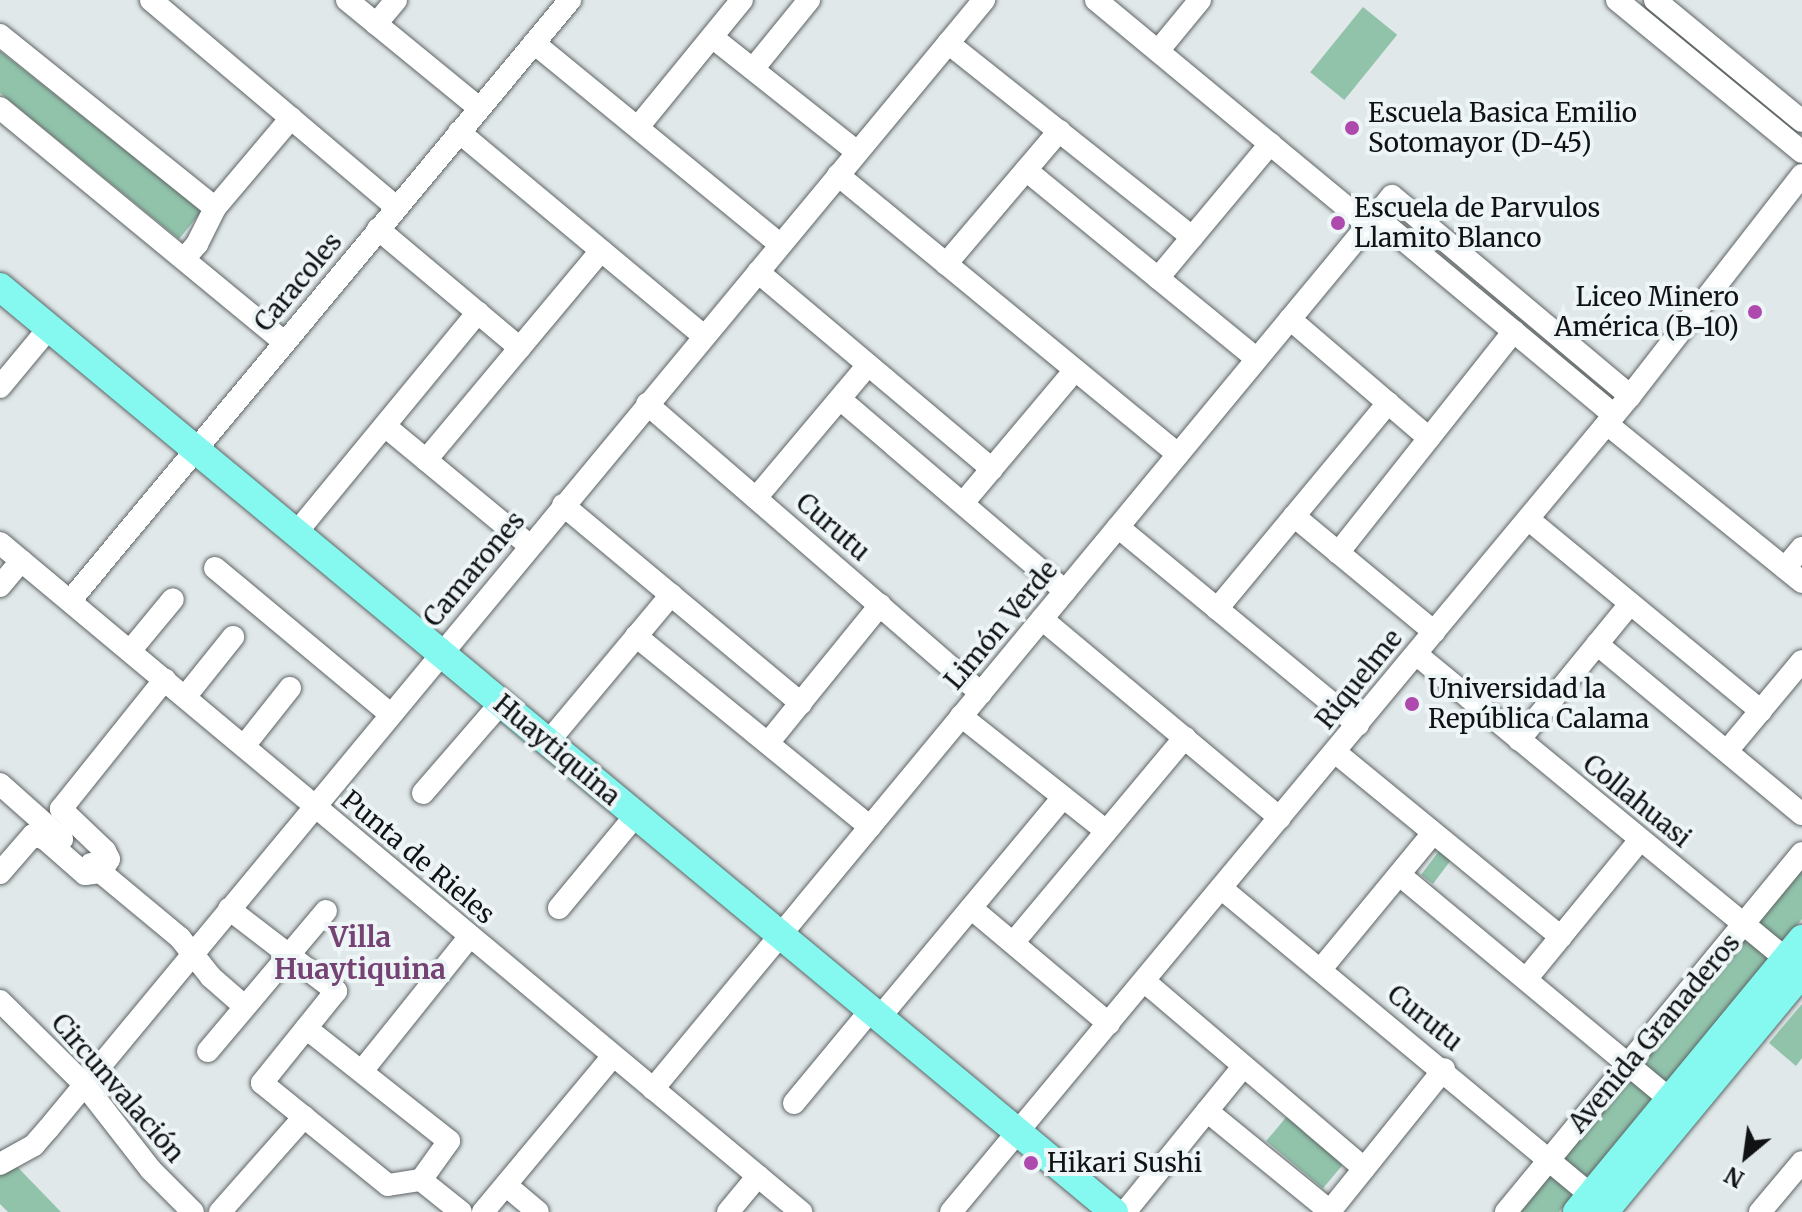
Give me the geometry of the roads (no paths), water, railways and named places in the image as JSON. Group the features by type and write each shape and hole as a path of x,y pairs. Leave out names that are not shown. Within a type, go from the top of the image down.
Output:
{"main road":[{"name":"Huaytiquina","path":"0,287 1114,1212"},
{"name":"Avenida Granaderos","path":"1591,1206 1670,1099 1797,957"},
{"path":"1591,1206 1797,957"}],"street":[{"path":"151,0 396,207"},
{"path":"347,0 479,108"},
{"path":"376,24 396,0"},
{"name":"Caracoles","path":"70,601 570,0"},
{"path":"638,127 742,0"},
{"path":"753,69 809,0"},
{"name":"Camarones","path":"0,1164 34,1145 984,0"},
{"path":"1096,0 1270,144 1514,331 1610,419 1793,575 1802,548"},
{"path":"1158,51 1200,0"},
{"path":"1617,0 1802,152"},
{"path":"1655,0 1802,121"},
{"path":"0,35 215,208"},
{"path":"712,37 857,152"},
{"path":"534,43 780,244"},
{"path":"948,43 1192,237"},
{"path":"0,108 284,342"},
{"path":"184,259 197,244 215,208 291,118"},
{"path":"946,264 1059,131"},
{"path":"459,132 704,336"},
{"path":"1158,278 1270,144"},
{"path":"1026,170 1257,359"},
{"path":"838,175 1178,454"},
{"name":"Riquelme","path":"951,1212 1630,396 1802,175"},
{"name":"Limón Verde","path":"653,1089 1392,196 1630,396"},
{"path":"378,229 520,348"},
{"path":"426,460 601,251"},
{"path":"758,272 992,469"},
{"path":"296,533 478,312"},
{"path":"1290,319 1429,438"},
{"path":"0,387 49,328"},
{"path":"1338,553 1514,331"},
{"path":"756,498 868,365"},
{"path":"963,503 1075,370"},
{"path":"840,399 1065,591"},
{"path":"1217,609 1388,403"},
{"name":"Curutu","path":"647,404 981,693"},
{"path":"385,426 530,546"},
{"path":"563,505 801,703"},
{"path":"1294,516 1434,632"},
{"path":"1528,519 1761,711"},
{"path":"1118,527 1358,725"},
{"name":"Punta de Rieles","path":"0,543 801,1212"},
{"path":"0,586 21,561"},
{"path":"215,568 390,714"},
{"path":"548,742 671,595"},
{"path":"130,651 173,599"},
{"path":"1519,740 1630,604"},
{"path":"768,743 880,605"},
{"path":"1042,619 1280,818"},
{"path":"636,636 870,827"},
{"path":"185,697 233,637"},
{"path":"1597,644 1802,814"},
{"name":"Collahuasi","path":"1416,654 1744,925 1797,957"},
{"path":"1727,751 1802,661"},
{"path":"101,872 109,859 105,851 61,809 165,679"},
{"path":"244,746 290,688"},
{"path":"423,793 501,703"},
{"path":"961,716 1106,831"},
{"path":"1013,943 1185,737"},
{"path":"1335,752 1561,937"},
{"path":"0,784 180,938 211,977 244,1006"},
{"path":"794,1103 971,908 1063,797"},
{"path":"559,908 636,815"},
{"path":"1321,969 1401,876 1433,833"},
{"path":"0,873 33,835 45,839 85,874 101,872"},
{"path":"1527,978 1640,840"},
{"name":"Avenida Granaderos","path":"1506,1212 1802,853"},
{"path":"1401,876 1670,1099"},
{"name":"Curutu","path":"1221,888 1550,1159 1591,1206"},
{"path":"971,908 1109,1024"},
{"path":"229,909 336,991 306,1028 262,1083 388,1185 421,1180 449,1141 306,1028"},
{"path":"208,1051 326,911"},
{"path":"362,1071 470,936"},
{"path":"1144,981 1364,1168"},
{"name":"Circunvalación","path":"0,1001 84,1084 151,1170 193,1212"},
{"path":"483,1212 613,1056"},
{"path":"1125,1212 1243,1067"},
{"path":"1207,1111 1330,1212 1444,1069"},
{"path":"220,1212 304,1117"},
{"path":"1772,1208 1802,1162"},
{"path":"728,1212 758,1176"},
{"path":"421,1180 461,1212"},
{"path":"507,1186 538,1212"}],"place":[{"name":"Escuela Basica Emilio Sotomayor (D-45)","path":"1352,128"},
{"name":"Escuela de Parvulos Llamito Blanco","path":"1338,223"},
{"name":"Liceo Minero América (B-10)","path":"1755,312"},
{"name":"Universidad la República Calama","path":"1412,704"},
{"name":"Hikari Sushi","path":"1031,1163"}],"district":[{"name":"Villa Huaytiquina","path":"360,953"}]}
